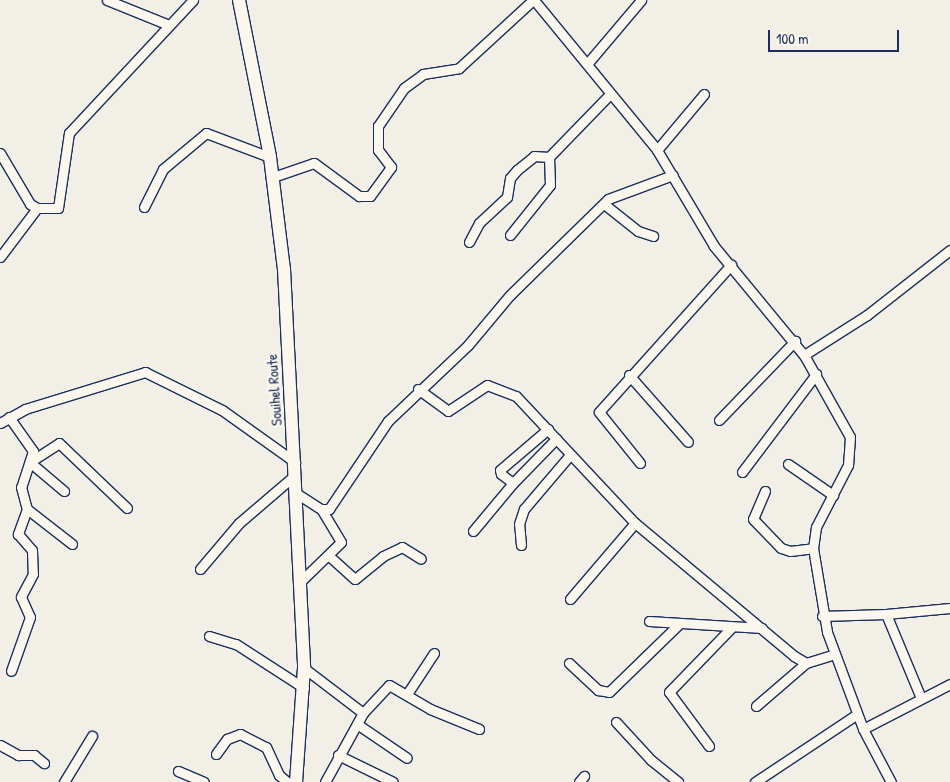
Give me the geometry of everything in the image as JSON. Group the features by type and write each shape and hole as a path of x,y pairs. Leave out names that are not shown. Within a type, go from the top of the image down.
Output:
{"main road":[{"name":"Souihel Route","path":"239,0 270,158 284,269 304,668 296,782"}],"street":[{"path":"107,0 169,24"},
{"path":"0,153 30,204 37,208 58,208 64,149 78,120 106,96 169,24 193,0"},
{"path":"273,178 320,164 359,196 370,196 391,167 378,150 378,126 404,88 423,74 459,68 533,0 657,150 714,246 795,341 816,374 852,444 848,465 816,527 812,548 822,616 833,655 856,715 891,782"},
{"path":"587,64 641,0"},
{"path":"510,235 550,185 549,157 610,94"},
{"path":"657,150 704,94"},
{"path":"144,207 163,169 206,133 270,158"},
{"path":"469,242 479,223 507,197 510,178 517,170 534,156 549,157"},
{"path":"322,510 328,509 340,496 378,434 418,389 468,345 510,296 604,204 615,194 673,176"},
{"path":"604,204 638,231 653,236"},
{"path":"0,258 37,208"},
{"path":"804,355 867,315 950,250"},
{"path":"640,463 598,415 629,375 731,265"},
{"path":"719,420 795,341"},
{"path":"0,423 9,417 145,372 222,410 295,469 239,523 200,568"},
{"path":"742,472 816,374"},
{"path":"629,375 688,442"},
{"path":"418,389 448,411 470,393 492,385 516,396 635,523 806,663"},
{"path":"9,417 31,446 32,462 21,487 27,509 18,534 31,547 33,566 33,574 21,594 30,617 19,643 11,671"},
{"path":"513,482 500,470 548,429"},
{"path":"473,531 513,482 556,439"},
{"path":"32,462 59,443 127,508"},
{"path":"521,545 522,515 570,455"},
{"path":"32,462 64,491"},
{"path":"788,464 833,495"},
{"path":"765,491 753,519 781,548 790,551 812,548"},
{"path":"296,493 322,510 341,539 328,555 300,582"},
{"path":"27,509 72,544"},
{"path":"570,599 635,523"},
{"path":"328,555 355,579 383,556 402,547 421,559"},
{"path":"822,616 886,614 950,608"},
{"path":"886,614 921,698"},
{"path":"649,620 732,627 759,625"},
{"path":"569,663 598,690 609,692 680,623"},
{"path":"708,746 669,692 732,627"},
{"path":"209,636 236,644 304,688"},
{"path":"407,694 434,653"},
{"path":"756,706 806,663 833,655"},
{"path":"304,668 363,713"},
{"path":"863,729 950,684"},
{"path":"325,782 338,755 363,713 389,685 430,709 479,729"},
{"path":"755,782 856,715"},
{"path":"616,722 651,760 678,782"},
{"path":"357,724 406,758"},
{"path":"216,754 227,739 240,734 266,747 278,775 287,782"},
{"path":"64,782 92,736"},
{"path":"0,745 18,755 34,755 44,763"},
{"path":"338,755 393,782"},
{"path":"178,771 204,782"}]}
